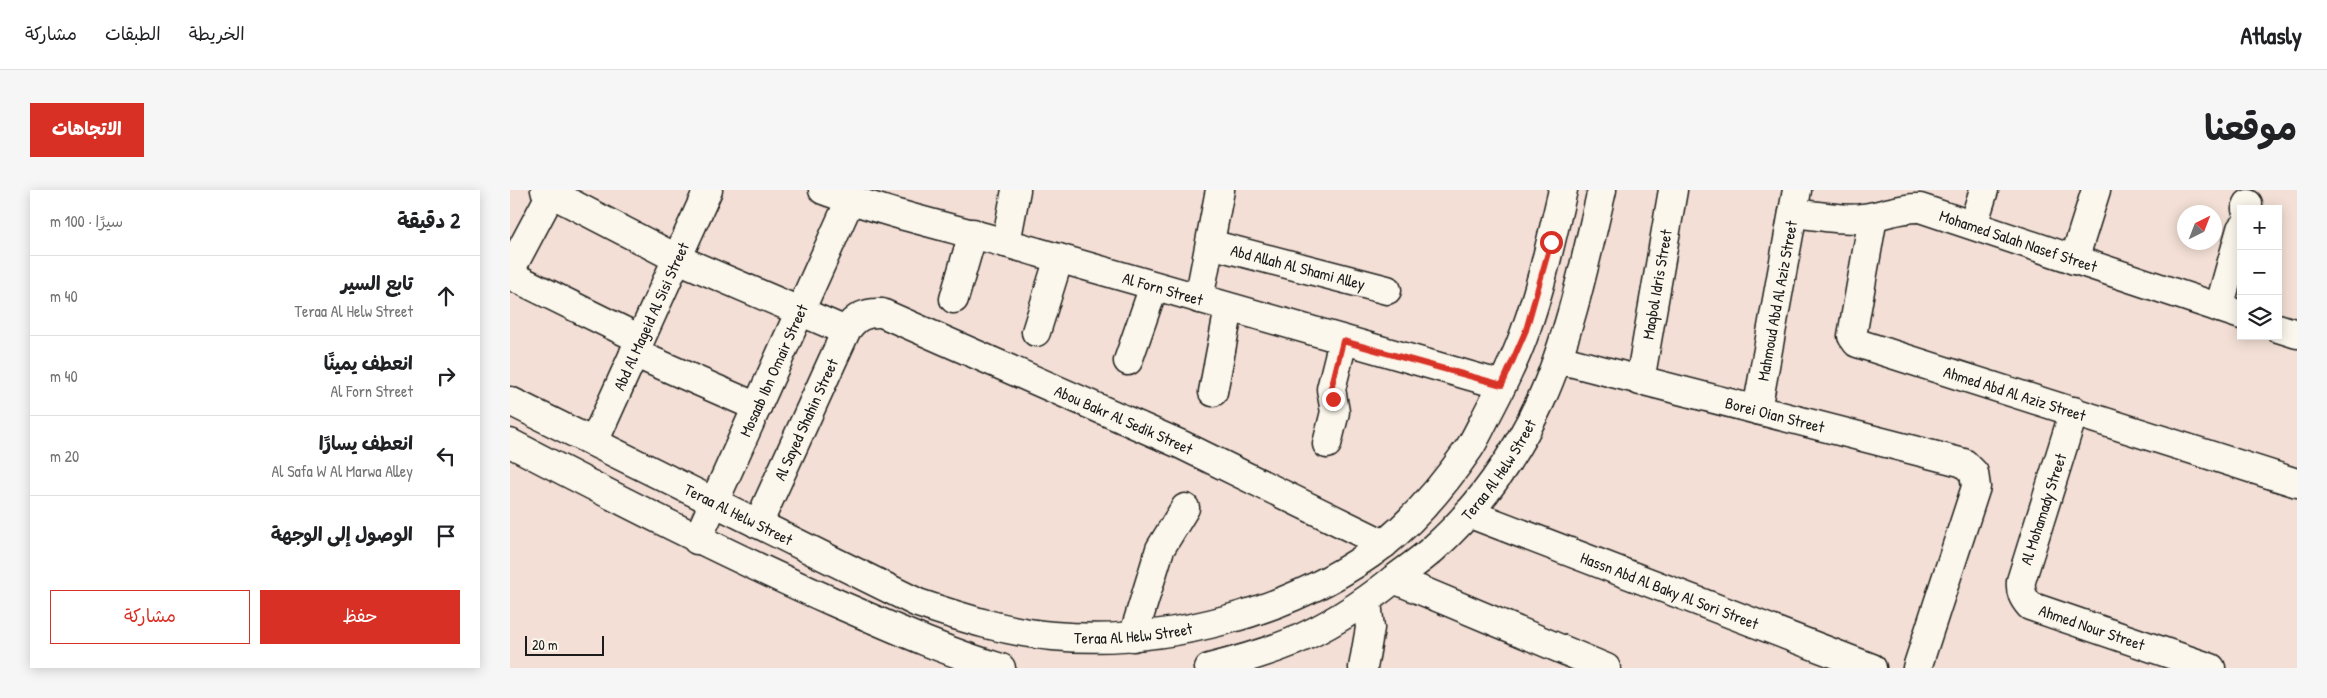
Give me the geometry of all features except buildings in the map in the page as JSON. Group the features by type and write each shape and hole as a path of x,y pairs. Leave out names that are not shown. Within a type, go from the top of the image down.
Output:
{"street":[{"name":"Abd Al Mageid Al Sisi Street","path":"594,442 708,190"},
{"path":"1006,243 1016,190"},
{"path":"1200,299 1220,190"},
{"name":"Teraa Al Helw Street","path":"510,401 918,603 985,625 1054,636 1133,637 1192,629 1259,611 1323,583 1384,544 1431,499 1465,453 1502,385 1526,330 1551,242 1563,190"},
{"name":"Teraa Al Helw Street","path":"1209,668 1245,659 1292,642 1367,602 1434,549 1468,513 1496,478 1520,440 1541,400 1558,359 1602,190"},
{"name":"Maqbol Idris Street","path":"1640,381 1673,190"},
{"path":"1973,225 1984,190"},
{"path":"2074,260 2096,190"},
{"path":"510,271 550,191 678,259 800,311 852,324"},
{"name":"Al Forn Street","path":"831,193 1502,385"},
{"name":"Mosaab Ibn Omair Street","path":"697,540 800,311 831,193"},
{"name":"Mohamed Salah Nasef Street","path":"1795,202 1856,219 1873,217 1898,209 1920,208 2230,312"},
{"name":"Mahmoud Abd Al Aziz Street","path":"1757,410 1795,202"},
{"name":"Ahmed Abd Al Aziz Street","path":"1873,217 1852,336 1857,343 2074,410 2297,483"},
{"path":"954,299 973,233"},
{"name":"Abd Allah Al Shami Alley","path":"1210,244 1387,290"},
{"path":"2230,312 2239,250"},
{"path":"1036,332 1059,258"},
{"path":"510,275 637,346 757,407"},
{"path":"1128,362 1154,286"},
{"path":"1213,392 1229,308"},
{"name":"Abou Bakr Al Sedik Street","path":"852,324 870,313 882,313 1182,445 1384,544"},
{"name":"Al Sayed Shahin Street","path":"758,524 852,324"},
{"path":"2282,329 2297,334"},
{"path":"1327,444 1335,412 1331,389 1343,341"},
{"name":"Borei Oian Street","path":"1558,359 1964,464 1974,473 1976,487 1917,668"},
{"name":"Al Mohamady Street","path":"2030,606 2020,590 2021,581 2074,410"},
{"path":"510,443 697,540 936,647 1001,668"},
{"path":"1133,637 1160,549 1185,508"},
{"name":"Hassn Abd Al Baky Al Sori Street","path":"1468,513 1872,668"},
{"path":"1394,579 1606,668"},
{"path":"1363,668 1370,628 1367,602"},
{"name":"Ahmed Nour Street","path":"2030,606 2211,668"},
{"path":"1285,668 1292,642"}],"route":[{"path":"1333,399 1331,389 1343,341 1502,385 1526,330 1551,242"}]}
